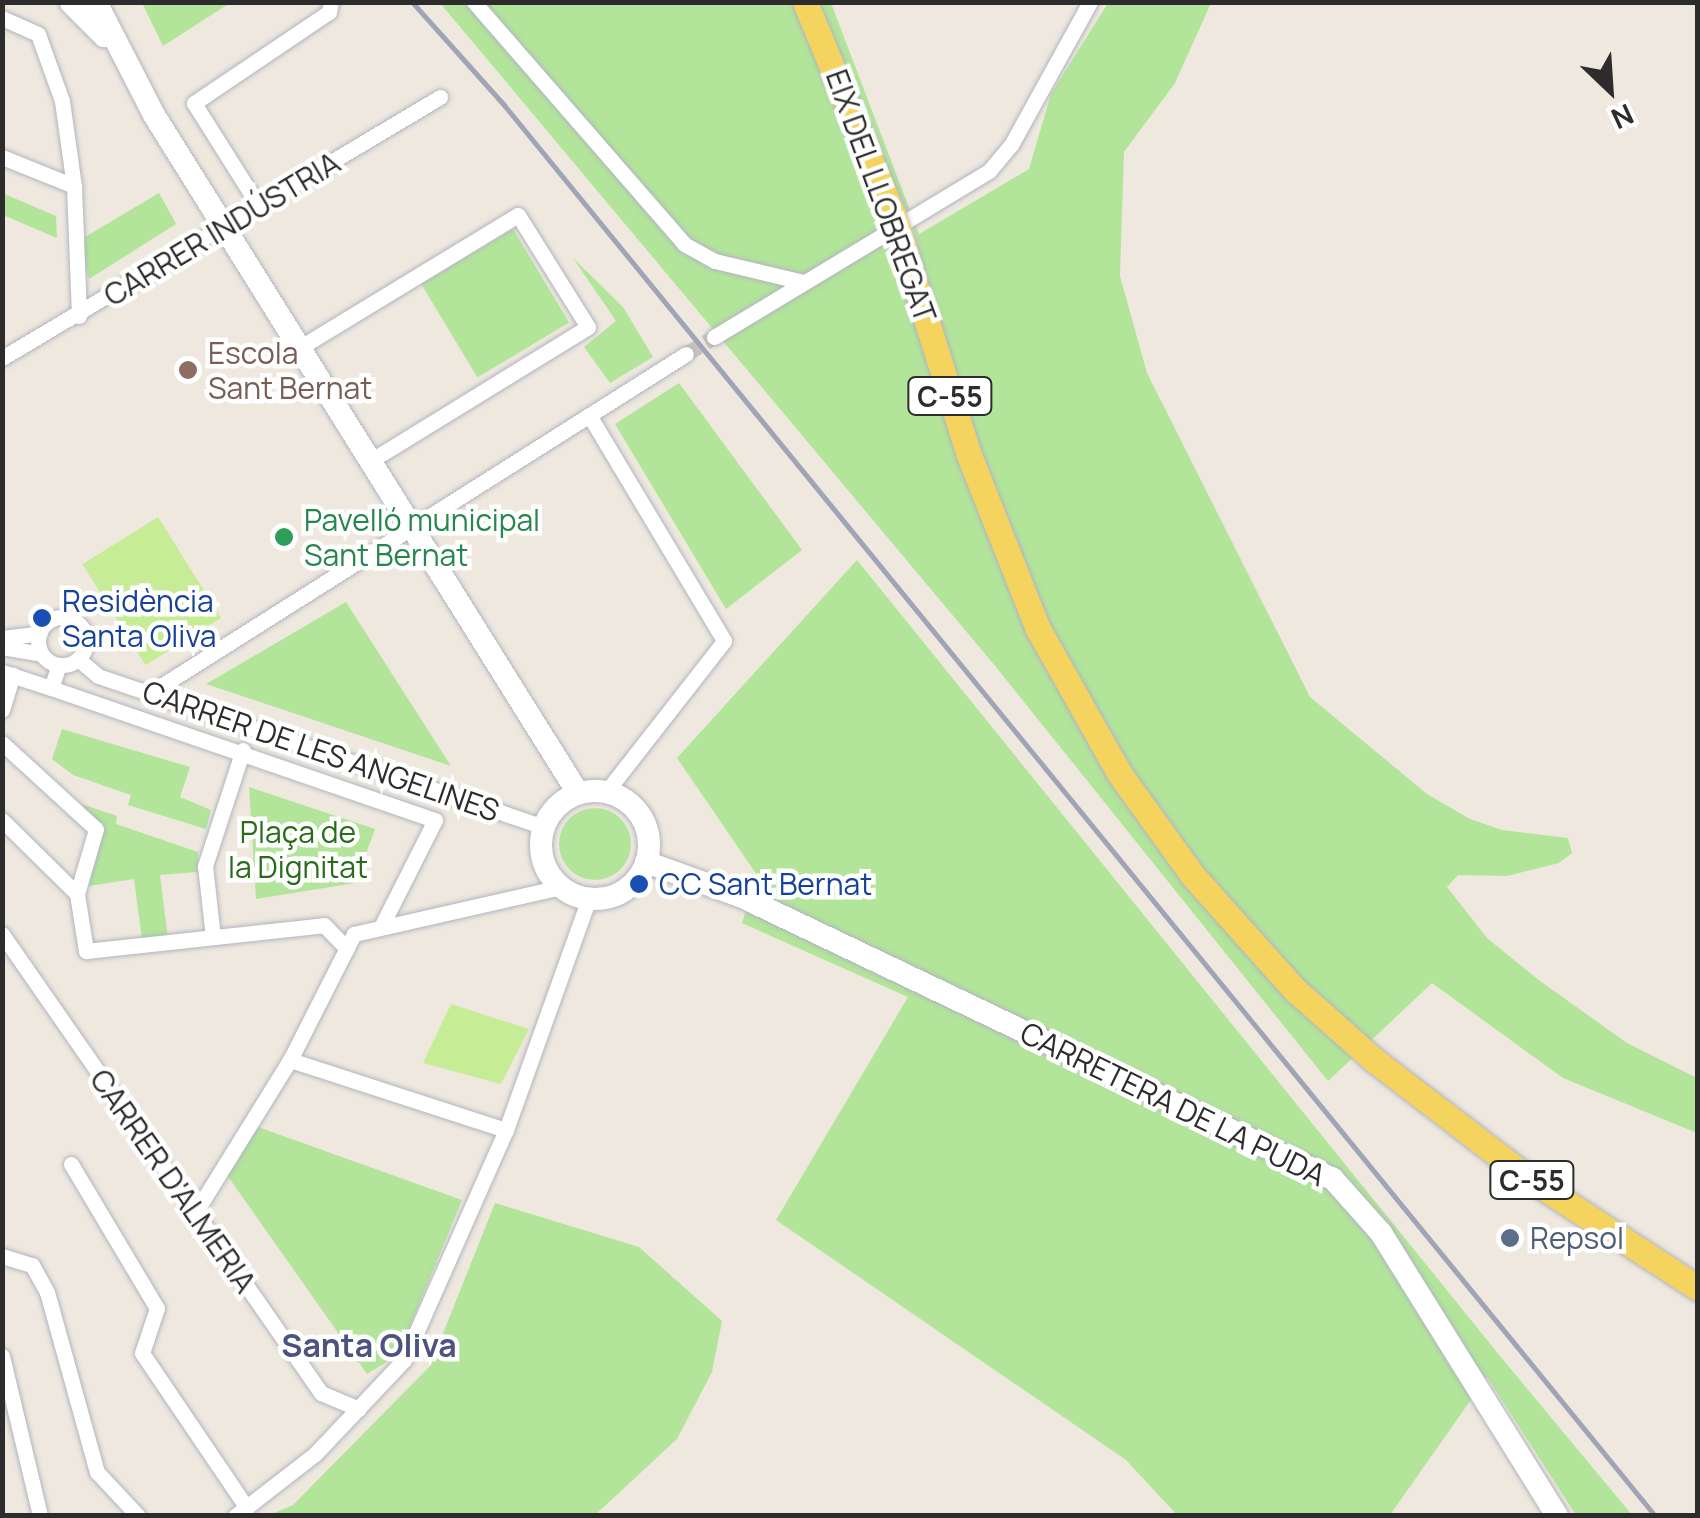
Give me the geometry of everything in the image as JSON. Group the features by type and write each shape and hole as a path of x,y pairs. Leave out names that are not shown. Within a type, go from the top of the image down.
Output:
{"main road":[{"name":"EIX DEL LLOBREGAT","path":"805,2 892,212 969,455 1038,629 1119,774 1193,876 1294,990 1374,1060 1527,1177 1698,1288"}],"street":[{"path":"62,2 72,3 113,46"},
{"path":"96,2 113,46 578,794"},
{"path":"260,208 194,102 328,12 331,2"},
{"path":"474,2 684,244 714,261 803,282"},
{"path":"714,337 989,171 1011,145 1090,2"},
{"path":"2,18 38,34 52,64 74,186 79,316"},
{"name":"CARRER INDÚSTRIA","path":"2,358 225,229 440,97"},
{"path":"2,157 74,186"},
{"path":"299,348 518,216 588,327 370,461"},
{"path":"150,693 686,354"},
{"path":"589,416 724,641 606,792"},
{"path":"2,638 40,633 56,618 76,621 86,640 78,659 59,665"},
{"path":"40,633 42,654"},
{"path":"2,647 42,654 59,665"},
{"name":"CARRER DE LES ANGELINES","path":"78,659 98,676 544,827"},
{"path":"51,688 59,665"},
{"path":"2,710 8,673"},
{"name":"CARRER DE LES ANGELINES","path":"8,673 243,750 436,820 383,923"},
{"path":"2,744 96,829 77,894 86,951 324,925 346,948"},
{"path":"213,937 205,866 243,750"},
{"path":"195,1213 290,1060 354,934 383,923 561,887 590,898 624,890 646,862 641,817 606,792 578,794 552,812 544,827 543,860 561,887"},
{"path":"2,820 77,894"},
{"name":"CARRETERA DE LA PUDA","path":"646,862 740,896 1332,1179 1380,1233 1557,1516"},
{"path":"71,1164 157,1308 142,1353 241,1512 359,1409 404,1360 506,1130 590,898"},
{"name":"CARRER D'ALMERIA","path":"2,934 321,1393 359,1409"},
{"path":"290,1060 506,1130"},
{"path":"2,1256 32,1265 47,1292 97,1472 138,1516"},
{"path":"2,1356 40,1516"}],"green space":[{"path":"142,3 230,3 163,46"},
{"path":"440,3 831,3 919,234 1029,169 1051,94 1108,3 1211,3 1175,83 1124,152 1120,276 1147,373 1310,697 1427,794 1470,819 1502,830 1568,838 1572,853 1559,863 1507,876 1458,875 1447,887 1487,938 1540,981 1627,1043 1697,1078 1697,1133 1563,1078 1432,983 1328,1081 996,667"},
{"path":"2,193 56,216 57,238 3,215"},
{"path":"159,193 176,224 89,279 80,240"},
{"path":"513,229 569,322 477,378 421,284"},
{"path":"573,258 623,307 653,357 610,383 584,347 616,321"},
{"path":"679,383 802,550 726,609 615,424"},
{"path":"158,517 221,618 146,665 83,564"},
{"path":"857,560 1632,1515 1576,1515 1487,1377 1390,1515 1177,1515 1126,1460 776,1220 908,997 742,923 757,875 677,758"},
{"path":"346,602 451,766 206,684"},
{"path":"62,729 190,767 180,797 211,810 206,829 128,805 131,795 73,775 52,759"},
{"name":"Plaça de la Dignitat","path":"249,787 375,829 355,883 256,899"},
{"path":"81,804 117,816 116,824 198,852 197,872 160,875 168,939 142,940 134,879 89,886 99,827"},
{"path":"595,808 621,818 631,844 621,870 595,880 569,870 559,844 569,818"},
{"path":"451,1004 529,1029 501,1084 423,1063"},
{"path":"258,1127 462,1200 398,1355 367,1374 227,1175"},
{"path":"495,1203 639,1247 722,1321 712,1372 677,1439 595,1515 269,1515 293,1505 430,1366"}],"tunnel":[{"path":"686,354 714,337"}],"railway":[{"path":"412,2 504,105 1655,1516"}],"place":[{"name":"Escola Sant Bernat","path":"188,370"},
{"name":"Pavelló municipal Sant Bernat","path":"284,537"},
{"name":"Residència Santa Oliva","path":"42,618"},
{"name":"CC Sant Bernat","path":"639,884"},
{"name":"Repsol","path":"1510,1238"}],"district":[{"name":"Santa Oliva","path":"369,1345"}]}
